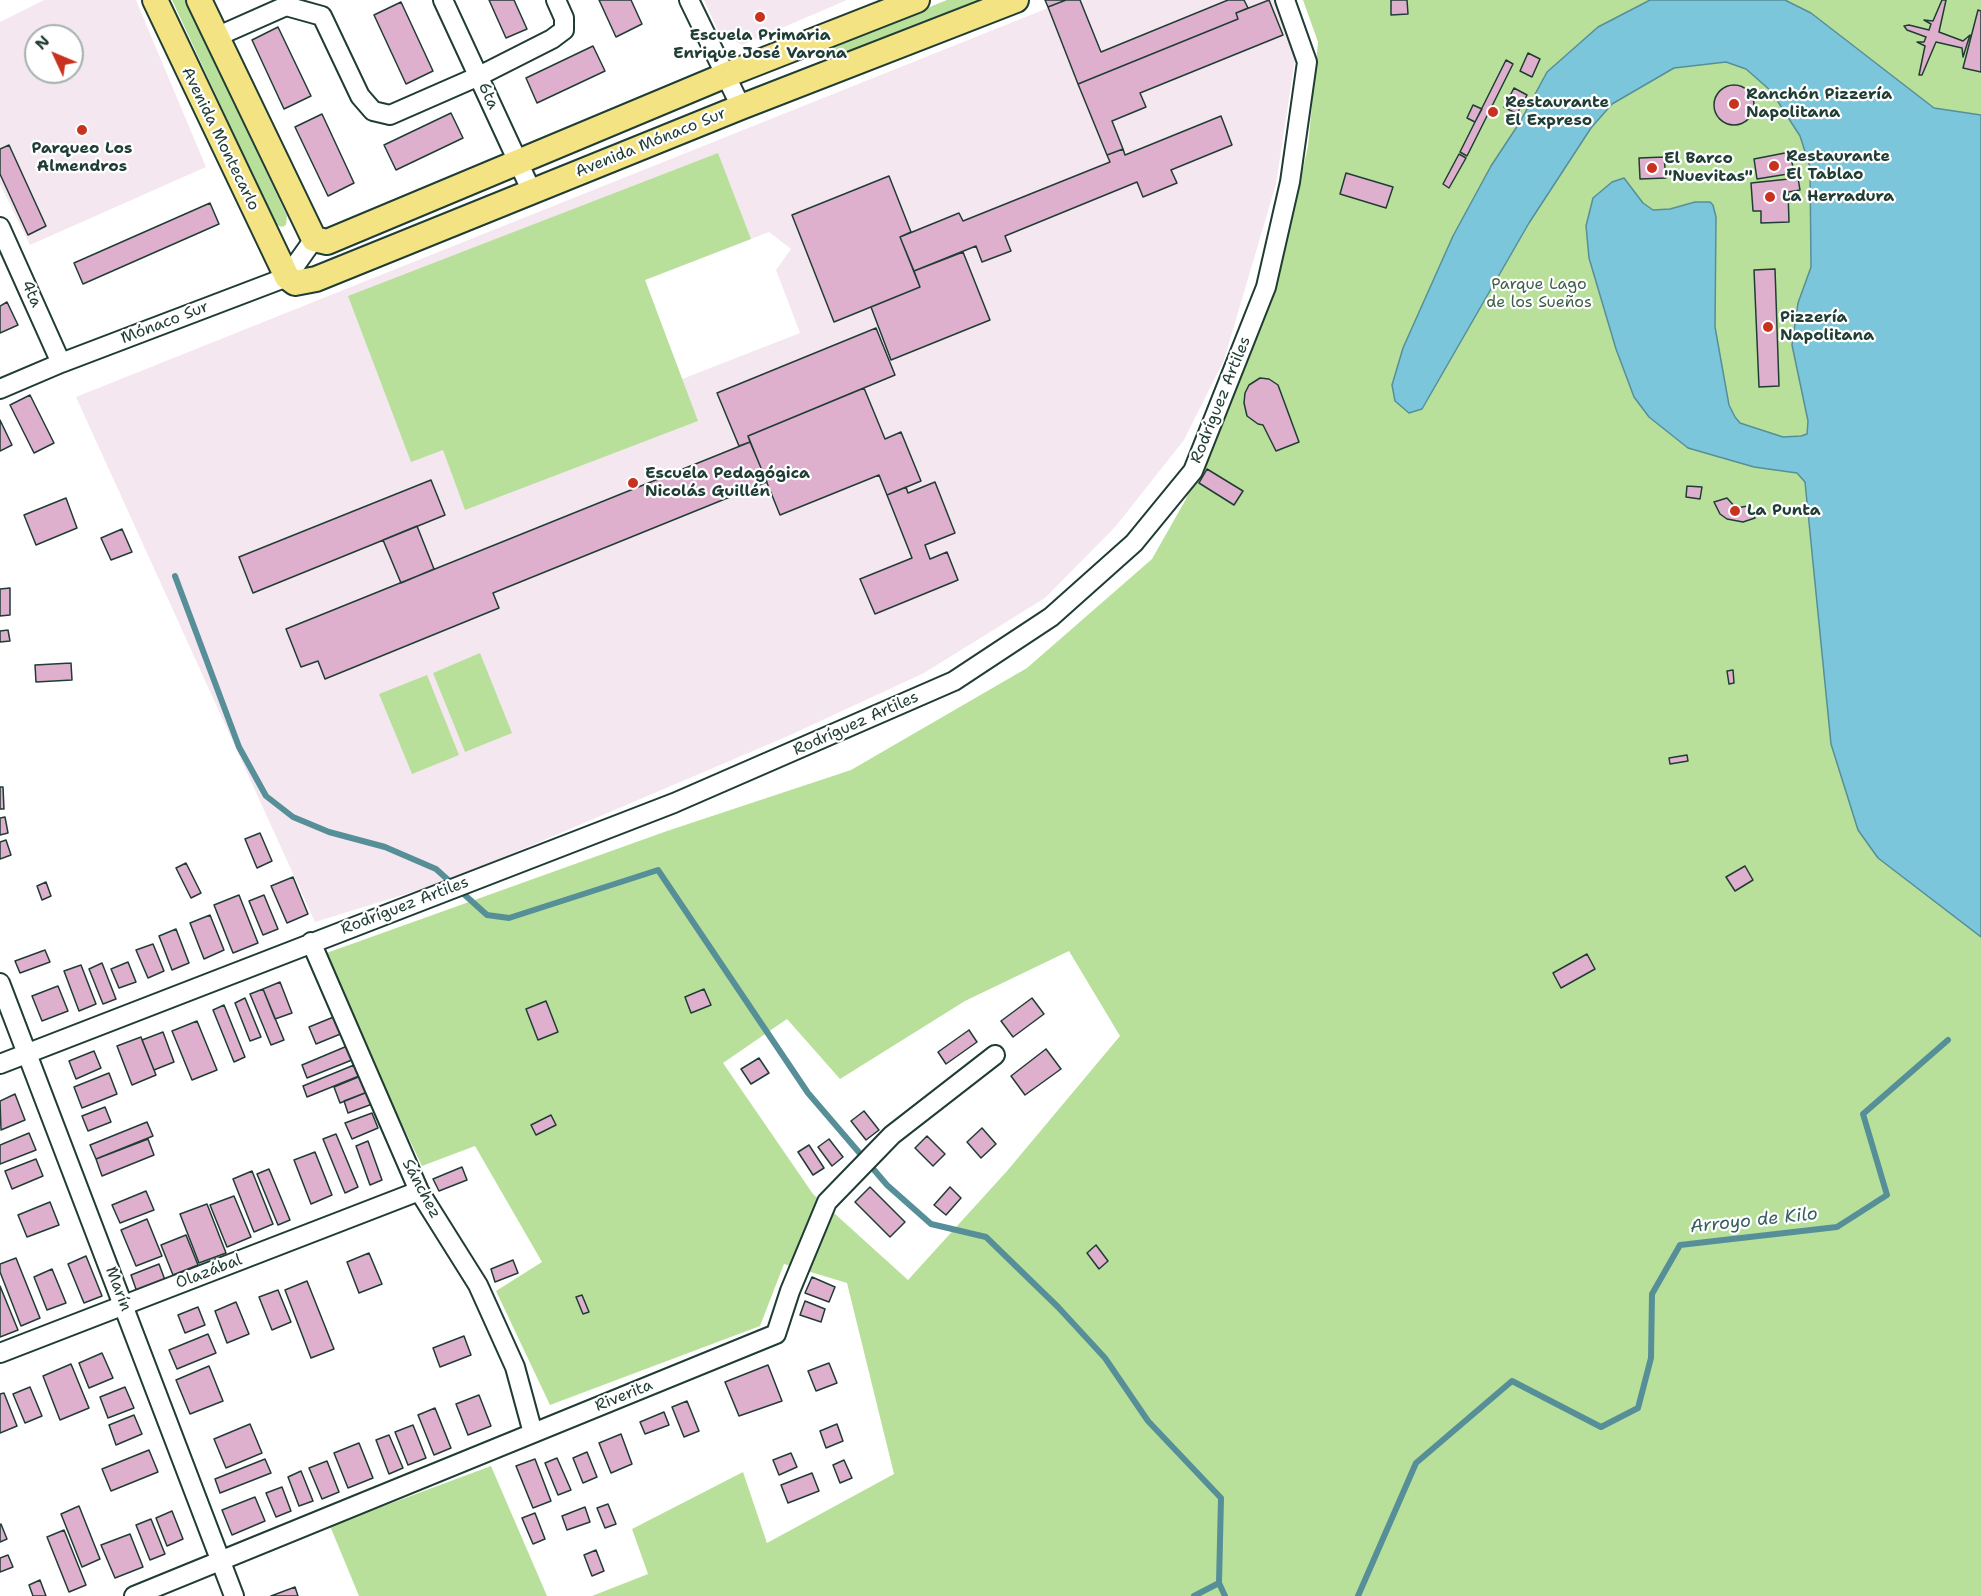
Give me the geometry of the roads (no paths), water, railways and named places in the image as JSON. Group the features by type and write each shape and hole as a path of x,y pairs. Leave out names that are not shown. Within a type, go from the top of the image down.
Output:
{"main road":[{"name":"Avenida Montecarlo","path":"155,0 287,277"},
{"path":"199,0 314,239"},
{"name":"Avenida Mónaco Sur","path":"314,239 327,242 726,75 916,0"},
{"name":"Avenida Mónaco Sur","path":"287,277 295,283 316,279 741,107 1016,0"}],"street":[{"name":"6ta","path":"443,0 532,192"},
{"path":"216,37 286,6 322,16 360,96 373,111 390,115 479,76 552,39 564,30 564,18 556,0"},
{"path":"689,0 741,107"},
{"name":"Rodríguez Artiles","path":"0,1064 674,803 954,681 1051,617 1134,543 1193,471 1266,287 1290,182 1307,62 1285,0"},
{"name":"4ta","path":"0,227 61,363"},
{"path":"287,277 314,239"},
{"name":"Mónaco Sur","path":"0,388 287,277"},
{"name":"Sánchez","path":"311,942 419,1191 478,1285 514,1367 533,1433"},
{"name":"Marín","path":"0,983 234,1596"},
{"name":"Riverita","path":"134,1596 776,1334 790,1291 827,1202 892,1135 995,1054"},
{"name":"Olazábal","path":"0,1353 419,1191"}],"water":[{"path":"1650,0 1785,0 1811,13 1934,108 1981,115 1981,937 1878,858 1858,830 1831,744 1805,482 1797,473 1754,467 1688,448 1649,417 1634,397 1616,349 1589,258 1586,226 1593,198 1612,182 1624,178 1643,203 1653,210 1670,209 1695,202 1710,202 1716,217 1715,327 1729,405 1740,423 1783,437 1807,434 1808,421 1792,345 1798,303 1811,267 1810,167 1800,136 1771,91 1746,69 1726,62 1674,68 1612,104 1591,128 1529,223 1422,409 1409,413 1395,401 1392,385 1403,348 1453,236 1491,166 1520,122 1547,72 1598,27"}],"waterway":[{"path":"175,576 239,747 266,796 293,817 329,832 385,847 436,869 487,915 509,918 658,870 808,1093 887,1185 931,1224 986,1237 1058,1307 1105,1358 1148,1421 1221,1498 1219,1583"},
{"name":"Arroyo de Kilo","path":"1358,1596 1416,1463 1512,1381 1601,1427 1638,1408 1651,1358 1652,1294 1680,1245 1837,1227 1887,1195 1863,1114 1948,1040"},
{"name":"Arroyo de Kilo","path":"1194,1596 1219,1583 1225,1596"}],"place":[{"name":"Escuela Primaria Enrique José Varona","path":"760,17"},
{"name":"Ranchón Pizzería Napolitana","path":"1734,104"},
{"name":"Restaurante El Expreso","path":"1493,112"},
{"name":"Parqueo Los Almendros","path":"82,130"},
{"name":"Restaurante El Tablao","path":"1774,166"},
{"name":"El Barco \"Nuevitas\"","path":"1652,168"},
{"name":"La Herradura","path":"1770,197"},
{"name":"Pizzería Napolitana","path":"1768,327"},
{"name":"Escuela Pedagógica Nicolás Guillén","path":"633,483"},
{"name":"La Punta","path":"1735,511"}],"park label":[{"name":"Parque Lago de los Sueños","path":"1539,294"}]}
